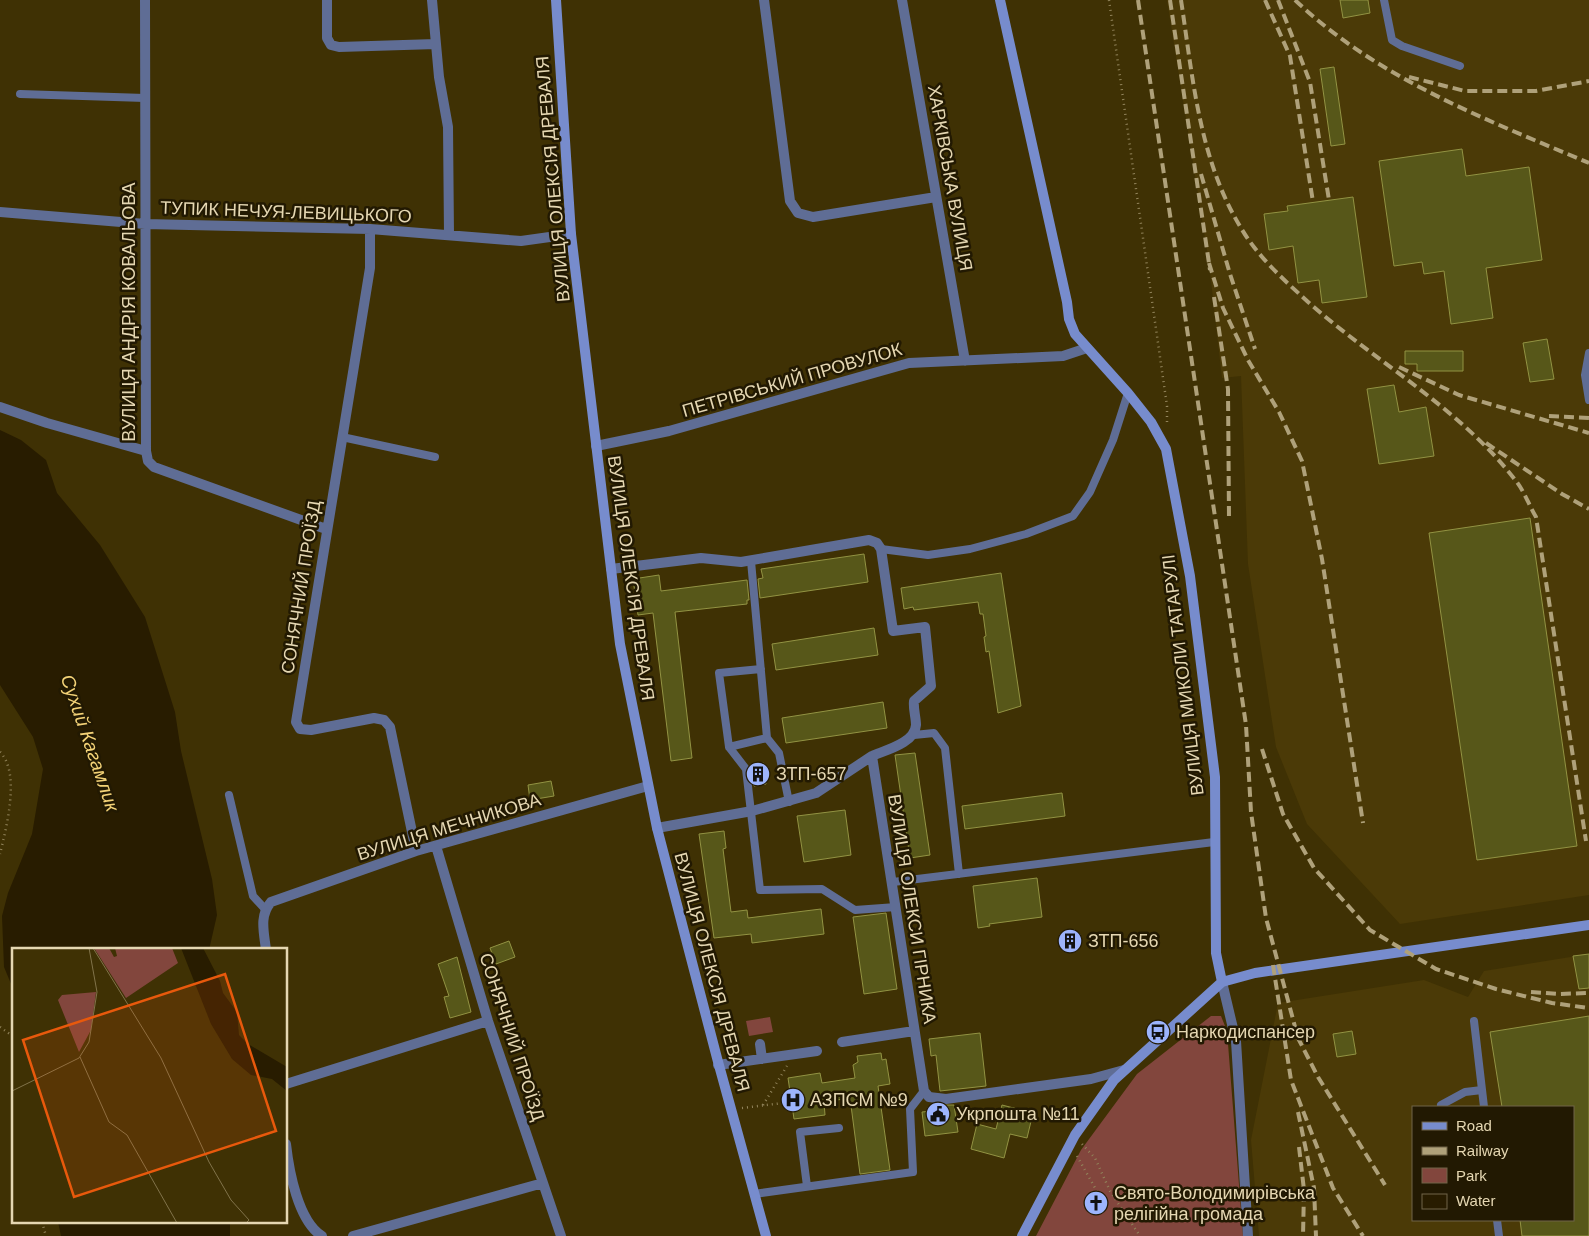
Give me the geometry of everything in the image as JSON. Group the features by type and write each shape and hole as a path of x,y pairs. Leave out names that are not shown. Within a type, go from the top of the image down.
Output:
{"street":[{"name":"ВУЛИЦЯ АНДРІЯ КОВАЛЬОВА","path":"145,0 146,452 148,461 154,467 326,530"},
{"path":"327,0 327,38 331,44 339,47 436,44"},
{"path":"432,0 436,44 448,127 449,235"},
{"name":"ВУЛИЦЯ ОЛЕКСІЯ ДРЕВАЛЯ","path":"556,0 571,234 620,644 657,828 718,1065 766,1236"},
{"path":"764,0 782,153 790,201 798,213 813,217 936,197"},
{"name":"ХАРКІВСЬКА ВУЛИЦЯ","path":"902,0 965,361"},
{"path":"1000,0 1069,318 1075,334 1087,348"},
{"name":"ТУПИК НЕЧУЯ-ЛЕВИЦЬКОГО","path":"0,212 145,224 370,229 521,241 571,234"},
{"name":"СОНЯЧНИЙ ПРОЇЗД","path":"370,229 370,268 296,722 300,729 310,730 374,718 384,720 390,727 416,851"},
{"name":"ПЕТРІВСЬКИЙ ПРОВУЛОК","path":"596,446 669,431 909,363 1062,356 1087,348"},
{"name":"ВУЛИЦЯ МИКОЛИ ТАТАРУЛІ","path":"1087,348 1128,392 1151,422 1166,449 1190,576 1215,777 1216,953 1236,1041 1248,1236"},
{"path":"0,407 146,452"},
{"path":"611,569 701,558 741,562 751,561 869,540 876,543 881,549 893,631 925,627 931,686 914,701 916,725 914,735 906,741 872,756 816,793 752,811 657,828"},
{"name":"ВУЛИЦЯ ОЛЕКСИ ГІРНИКА","path":"872,756 924,1091"},
{"name":"ВУЛИЦЯ МЕЧНИКОВА","path":"265,909 271,902 416,851 648,786"},
{"name":"СОНЯЧНИЙ ПРОЇЗД","path":"436,846 488,1021 562,1236"},
{"path":"265,909 263,916 266,948"},
{"path":"1022,1236 1073,1140 1124,1070 1222,982 1255,973 1589,925"},
{"path":"288,1083 488,1021"},
{"path":"842,1042 914,1031"},
{"path":"760,1044 762,1059"},
{"path":"718,1065 817,1051"},
{"path":"924,1091 928,1097 946,1098 1091,1079 1124,1070"},
{"path":"288,1153 298,1199 310,1224 320,1236"},
{"path":"354,1236 543,1183"}],"lane":[{"path":"1384,0 1392,40 1402,46 1460,66"},
{"path":"20,94 145,98"},
{"path":"1589,353 1585,375 1589,400"},
{"path":"881,549 928,555 970,549 1026,534 1073,516 1090,492 1113,440 1128,392"},
{"path":"342,437 435,457"},
{"path":"751,561 767,738 779,753 789,802"},
{"path":"761,669 719,673 729,748 746,769 760,890 822,889 855,910 896,907"},
{"path":"914,735 934,733 945,748 959,874"},
{"path":"729,748 767,738"},
{"path":"229,795 253,896 265,909"},
{"path":"893,882 1214,842"},
{"path":"1474,1021 1484,1106"},
{"path":"1441,1105 1465,1092 1482,1090"},
{"path":"754,1194 914,1172 910,1109 924,1091"},
{"path":"807,1186 800,1132 839,1128"},
{"path":"1497,1221 1499,1236"}],"path":[{"path":"1110,0 1167,406 1166,449"},
{"path":"0,752 10,770 6,830 0,854"},
{"path":"0,1027 12,1036"},
{"path":"763,1105 794,1054"},
{"path":"731,1110 783,1102"},
{"path":"1073,1140 1099,1195"},
{"path":"1073,1140 1094,1158 1110,1191 1140,1236"}],"shaded area":[{"path":"1167,0 1589,0 1589,895 1400,924 1307,824 1276,747 1248,564 1241,376 1222,378 1209,263"},
{"path":"1589,954 1589,1236 1259,1236 1251,1140 1278,1003 1424,980 1468,997 1484,971"}],"green space":[{"path":"1211,1016 1221,1016 1227,1031 1243,1236 1036,1236 1081,1150 1137,1074"},
{"path":"770,1017 773,1032 749,1036 746,1021"}],"water":[{"name":"Сухий Кагамлик","path":"0,430 21,440 46,460 57,493 100,545 145,617 175,712 181,751 212,879 217,915 209,948 12,948 12,986 4,967 2,916 8,893 32,834 43,769 33,737 0,685"},
{"path":"58,1224 230,1224 230,1236 61,1236"}],"building":[{"path":"1340,0 1368,0 1370,13 1343,18"},
{"path":"1334,67 1345,144 1331,146 1320,69"},
{"path":"1462,149 1466,176 1529,167 1542,260 1486,268 1493,318 1451,324 1444,271 1424,274 1422,262 1394,266 1379,161"},
{"path":"1353,197 1367,297 1322,303 1319,280 1298,283 1293,246 1269,250 1264,214 1288,211 1287,206"},
{"path":"1547,339 1554,379 1530,382 1523,343"},
{"path":"1405,351 1463,351 1463,371 1417,371 1417,364 1405,364"},
{"path":"1394,385 1399,412 1426,407 1434,456 1379,464 1367,389"},
{"path":"1530,518 1577,846 1477,860 1429,533"},
{"path":"864,554 868,582 760,598 758,579 763,578 761,569"},
{"path":"1001,573 1021,706 998,713 989,651 986,652 983,614 980,614 978,602 914,610 913,607 904,609 901,588"},
{"path":"659,575 661,591 747,580 749,600 747,600 747,604 675,612 692,758 671,761 653,613 638,615 633,579"},
{"path":"874,628 878,655 776,670 772,644"},
{"path":"883,702 887,728 786,743 782,718"},
{"path":"915,753 930,855 910,858 895,755"},
{"name":"ЗТП-657","path":"764,763 766,784 754,786 750,765"},
{"path":"551,781 554,796 530,800 528,785"},
{"path":"1062,793 1065,816 965,829 962,806"},
{"path":"845,810 851,855 804,862 797,816"},
{"path":"724,831 726,848 723,849 731,912 747,910 748,918 821,909 824,934 752,943 751,934 714,938 699,834"},
{"path":"1037,878 1042,917 989,924 990,926 978,928 973,886"},
{"path":"886,913 897,989 864,994 853,917"},
{"name":"ЗТП-656","path":"1075,930 1076,951 1065,951 1064,931"},
{"path":"509,941 515,957 496,964 490,948"},
{"path":"1589,954 1589,988 1579,989 1573,956"},
{"path":"457,957 471,1012 450,1018 444,997 449,996 438,964"},
{"path":"1589,1016 1589,1236 1522,1236 1520,1221 1574,1221 1574,1106 1502,1106 1490,1032"},
{"path":"1352,1031 1356,1054 1337,1057 1333,1034"},
{"path":"980,1033 986,1086 940,1091 936,1055 931,1056 929,1039"},
{"path":"881,1053 882,1060 886,1059 890,1084 878,1086 890,1170 860,1174 850,1098 824,1102 825,1115 794,1119 788,1078 820,1073 822,1083 855,1078 853,1065 858,1062 857,1056"},
{"path":"942,1105 954,1105 958,1132 925,1136 922,1112 942,1110"},
{"path":"1002,1105 1033,1113 1027,1138 1010,1134 1004,1158 971,1149 977,1124 996,1129"}],"railway":[{"path":"1138,0 1246,725 1251,812 1266,918 1298,1038 1318,1077 1385,1185"},
{"path":"1170,0 1210,270"},
{"path":"1181,0 1194,89 1207,146 1227,202 1248,239 1271,267 1307,301 1469,430 1516,481 1536,517 1586,841"},
{"path":"1265,0 1290,56 1313,202"},
{"path":"1278,0 1310,82 1329,200"},
{"path":"1295,0 1327,28 1361,53 1397,75 1472,113 1589,163"},
{"path":"1409,77 1465,91 1536,91 1589,81"},
{"path":"1201,174 1230,274 1255,349"},
{"path":"1209,263 1223,308 1248,360 1279,412 1302,461 1322,559 1363,823"},
{"path":"1214,297 1228,389 1229,519"},
{"path":"1399,367 1459,395 1589,433"},
{"path":"1549,416 1589,418"},
{"path":"1486,443 1562,494 1589,509"},
{"path":"1262,749 1283,814 1314,868 1370,930 1436,969 1496,989 1552,1003 1589,1008"},
{"path":"1273,965 1291,1080 1333,1188 1363,1236"},
{"path":"1531,992 1558,994 1589,993"},
{"path":"1298,1112 1314,1188 1316,1236"},
{"path":"1299,1147 1304,1190 1303,1236"}],"place":[{"name":"ЗТП-657","path":"758,774"},
{"name":"ЗТП-656","path":"1070,941"},
{"name":"Наркодиспансер","path":"1158,1032"},
{"name":"АЗПСМ №9","path":"793,1100"},
{"name":"Укрпошта №11","path":"938,1114"},
{"name":"Свято-Володимирівська релігійна громада","path":"1096,1203"}]}
